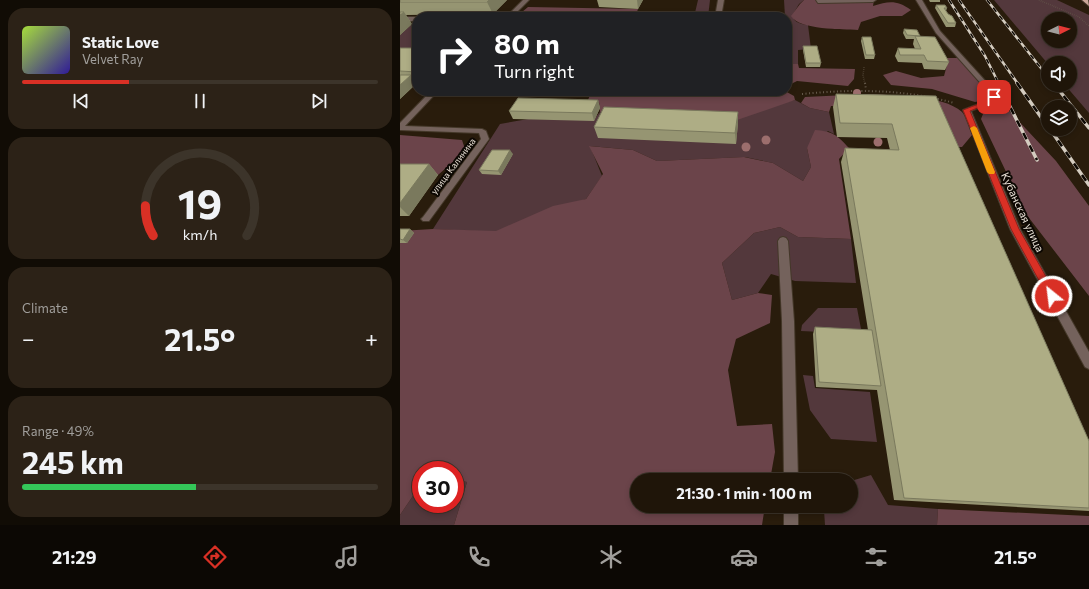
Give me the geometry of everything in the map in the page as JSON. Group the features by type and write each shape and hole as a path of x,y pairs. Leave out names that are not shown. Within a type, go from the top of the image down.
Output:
{"main road":[{"path":"1085,0 1089,4"}],"street":[{"path":"514,12 526,0"},
{"path":"719,12 721,0"},
{"path":"818,1 873,0"},
{"path":"919,0 938,32 987,86 994,97 991,101 966,110"},
{"path":"400,19 412,19"},
{"path":"400,127 431,96"},
{"name":"Кубанская улица","path":"966,110 1015,229 1089,363"},
{"name":"улица Калинина","path":"400,127 482,131 485,139 426,219"},
{"path":"783,241 788,321 791,473"},
{"path":"791,513 791,525"}],"path":[{"path":"1039,0 1078,17 1089,26"},
{"path":"864,67 863,75 866,90"},
{"path":"802,94 866,90 923,95 950,102 966,110"}],"shaded area":[{"path":"698,0 710,0 709,12 695,12"},
{"path":"784,0 804,0 799,4 792,16 792,12 785,12"},
{"path":"804,0 874,0 873,6 893,2 901,4 911,10 902,16 880,16 861,22 858,30 832,29 803,24 796,21 792,17 792,15"},
{"path":"994,0 1057,0 1089,15 1089,113 1071,92 1077,92 1077,56 1041,56"},
{"path":"528,7 638,9 637,12 522,12"},
{"path":"792,16 797,22 808,25 811,49 798,50 798,64 792,64"},
{"path":"412,24 412,57 400,58 400,35"},
{"path":"946,58 959,58 991,95 990,99 975,102 932,89 891,85 883,75 896,71 921,78 944,76 947,65"},
{"path":"792,64 798,64 799,68 855,69 854,79 848,86 797,81 792,84"},
{"path":"868,94 917,97 943,102 953,106 964,114 972,135 962,147 947,147 931,109 831,106 829,112 810,108 801,103 805,97"},
{"path":"792,95 795,100 737,120 619,110 600,112 599,102 587,102 590,96"},
{"path":"795,100 810,108 829,112 834,134 828,131 807,148 811,167 803,181 773,163 745,157 657,161 633,150 590,146 602,176 586,199 495,232 433,229 500,124 528,119 593,120 600,112 619,110 781,103"},
{"path":"1000,101 1056,161 1089,206 1089,296 1026,214 981,119 985,109"},
{"path":"815,130 826,131 834,134 849,148 839,159 851,239 798,237 780,227 754,233 722,263 732,300 758,293 772,295 770,323 736,339 728,370 737,426 772,424 775,452 771,473 630,473 630,513 764,513 762,525 454,525 458,513 464,513 464,492 467,482 464,482 464,461 412,461 412,497 400,515 400,231 433,229 496,231 553,206 586,199 603,174 589,146 633,150 657,161 744,157 773,163 803,181 811,167 807,148"},
{"path":"400,135 462,140 465,149 438,175 400,175"},
{"path":"780,227 798,237 851,239 856,283 795,281 771,274 758,293 732,300 722,263 754,233"},
{"path":"818,308 857,308 862,334 801,331 802,325"},
{"path":"803,375 813,376 815,388 870,392 877,442 831,439 810,410"},
{"path":"871,475 888,505 938,509 937,525 825,525 824,513 858,513 858,479"},
{"path":"464,482 467,482 464,492"},
{"path":"412,497 412,513 458,513 454,525 400,525 400,515"},
{"path":"938,509 1089,516 1089,525 937,525"}],"building":[{"path":"400,0 489,0 487,2 400,2"},
{"path":"936,5 945,5 947,8 944,8 948,14 952,16 956,23 948,23"},
{"path":"904,29 917,30 920,36 907,35"},
{"path":"915,36 935,37 949,62 927,61 924,55 900,55 898,48 921,49"},
{"path":"862,37 871,37 875,55 866,55"},
{"path":"803,46 817,46 821,63 806,63"},
{"path":"400,48 412,48 412,72 400,71"},
{"path":"400,75 411,75 400,85"},
{"path":"836,94 936,96 1089,441 1089,508 904,498 845,148 899,150 892,124 840,123"},
{"path":"518,98 598,100 592,113 509,111"},
{"path":"604,107 738,112 735,133 594,127"},
{"path":"492,150 510,150 498,171 479,170"},
{"path":"400,164 429,164 400,203"},
{"path":"400,229 410,229 403,240 400,239"},
{"path":"815,327 872,330 881,386 819,382"}],"railway":[{"path":"949,0 985,56 999,84"},
{"path":"959,0 1018,84"},
{"path":"987,0 1041,68"},
{"path":"998,83 1037,160"},
{"path":"1017,83 1041,117"},
{"path":"1061,92 1089,128"},
{"path":"1055,136 1089,185"}],"slow traffic":[{"path":"974,128 991,172"}],"route":[{"path":"994,97 991,101 966,110 1015,229 1052,296"}]}
